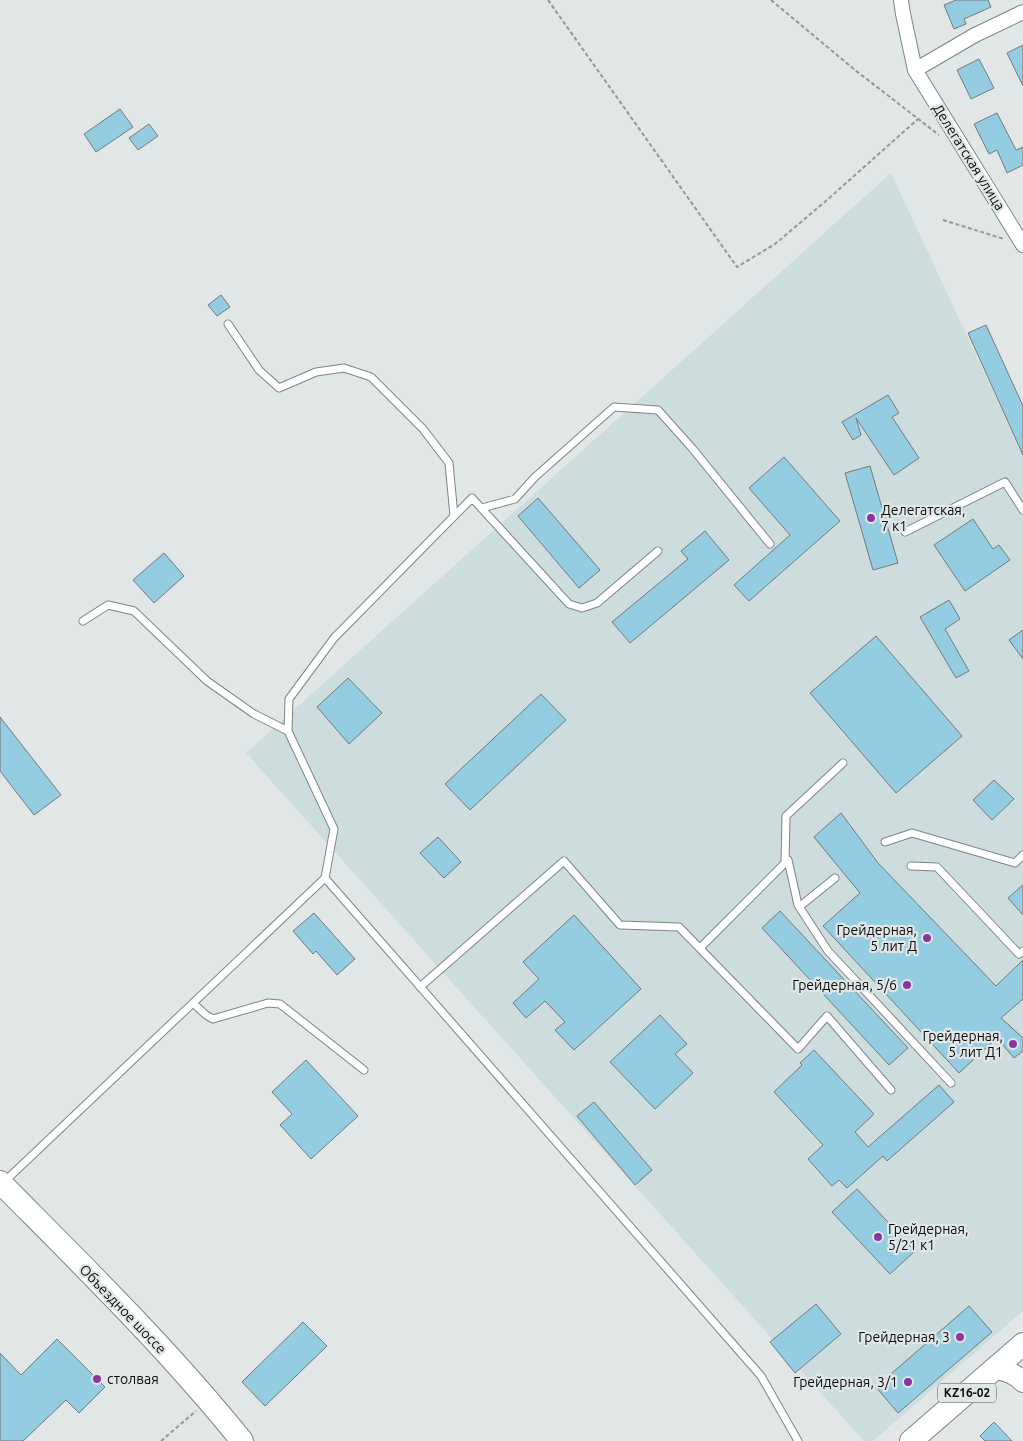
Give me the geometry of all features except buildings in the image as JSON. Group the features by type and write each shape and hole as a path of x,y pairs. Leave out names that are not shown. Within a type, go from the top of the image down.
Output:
{"main road":[{"name":"Объездное шоссе","path":"1,1183 110,1294 209,1400 242,1441"},
{"name":"KZ16-02","path":"911,1441 1023,1344"}],"street":[{"name":"Делегатская улица","path":"901,0 915,70 1023,244"},
{"path":"915,70 975,35 1023,12"},
{"path":"994,1369 1016,1375 1023,1382"}],"lane":[{"path":"228,324 259,370 279,388 316,372 344,368 371,377 423,429 449,463 454,516"},
{"path":"482,508 515,499 614,407 658,410 692,448 770,544"},
{"path":"905,532 1005,482 1023,510"},
{"path":"1,1183 325,878 334,829 288,731 289,699 334,638 472,498 569,604 582,608 597,603 658,551"},
{"path":"84,621 108,606 134,612 207,681 254,714 288,731"},
{"path":"700,948 785,862 786,816 843,763"},
{"path":"885,842 912,833 1015,863 1023,855"},
{"path":"785,862 788,860 799,907 828,951 951,1083"},
{"path":"420,987 564,861 620,925 679,927 798,1049 828,1016 891,1090"},
{"path":"912,866 937,867 1019,954 1023,950"},
{"path":"325,878 761,1376 798,1441"},
{"path":"799,907 835,878"},
{"path":"193,1003 213,1019 268,1003 280,1004 364,1070"}],"path":[{"path":"548,0 737,267 775,244 918,119"},
{"path":"771,0 940,136"},
{"path":"943,220 1005,240"},
{"path":"161,1441 209,1400"}],"shaded area":[{"path":"891,173 1023,456 1023,1311 873,1441 864,1441 246,753"}],"place":[{"name":"Делегатская, 7 к1","path":"871,518"},
{"name":"Грейдерная, 5 лит Д","path":"927,938"},
{"name":"Грейдерная, 5/6","path":"907,985"},
{"name":"Грейдерная, 5 лит Д1","path":"1013,1044"},
{"name":"Грейдерная, 5/21 к1","path":"878,1237"},
{"name":"Грейдерная, 3","path":"960,1337"},
{"name":"столвая","path":"97,1379"},
{"name":"Грейдерная, 3/1","path":"908,1382"}]}
